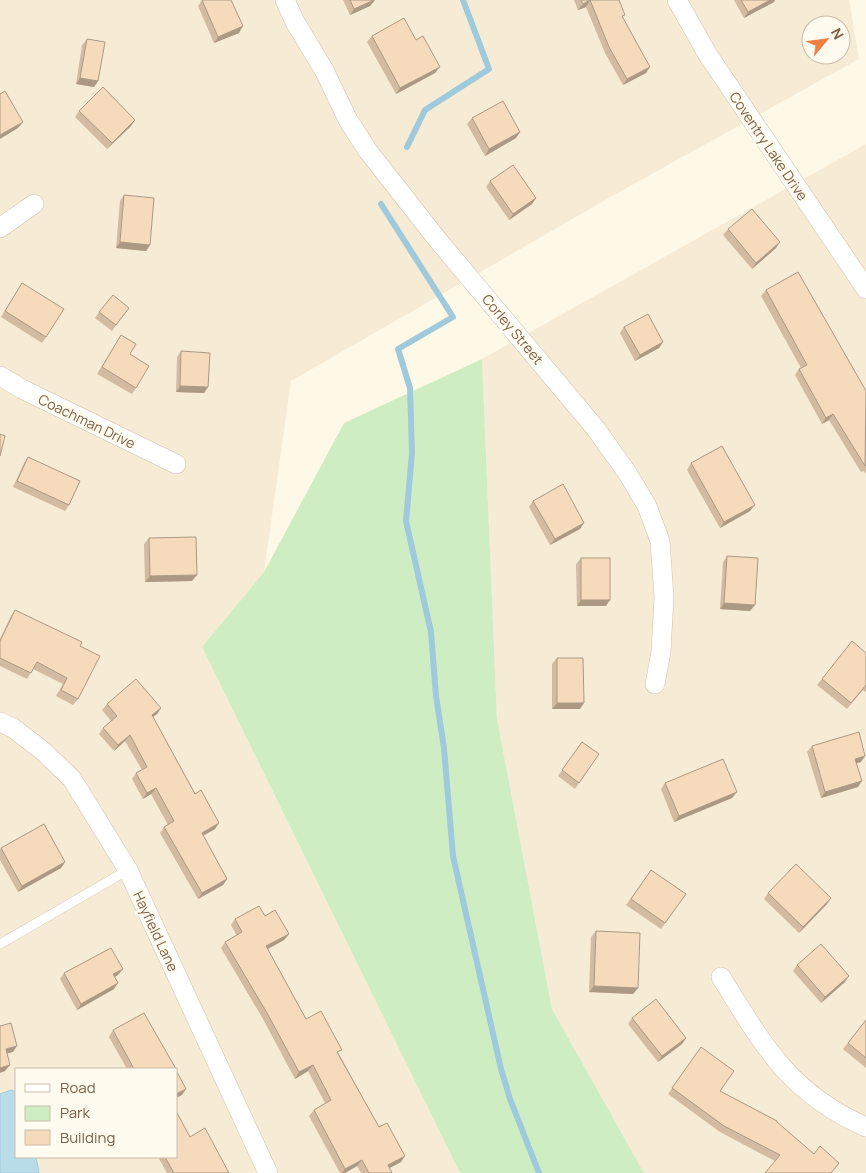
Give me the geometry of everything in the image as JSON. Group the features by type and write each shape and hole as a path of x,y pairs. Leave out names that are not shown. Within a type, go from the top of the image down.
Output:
{"street":[{"name":"Corley Street","path":"286,0 295,22 324,70 348,120 368,151 437,239 596,429 628,474 647,506 660,541 664,596 661,652 655,684"},
{"name":"Coventry Lake Drive","path":"677,0 708,55 866,288"},
{"path":"0,228 34,204"},
{"name":"Coachman Drive","path":"0,376 22,389 176,464"},
{"name":"Hayfield Lane","path":"0,722 12,728 44,751 72,778 128,870 268,1173"},
{"path":"721,977 764,1047 791,1078 823,1104 866,1127"}],"lane":[{"path":"0,944 128,870"}],"shaded area":[{"path":"0,0 849,0 859,59 851,63 851,15 801,15 801,65 848,65 614,195 291,381 264,572 202,647 460,1173 0,1173"},
{"path":"866,144 866,1173 644,1173 552,1009 497,719 482,359"}],"green space":[{"path":"482,359 497,719 552,1009 644,1173 460,1173 202,647 264,572 344,423"}],"water":[{"path":"11,1090 15,1092 15,1158 36,1158 39,1173 0,1173 0,1094"}],"building":[{"path":"202,0 231,0 243,26 218,37"},
{"path":"350,0 374,0 354,9"},
{"path":"581,0 590,0 583,4"},
{"path":"590,0 619,0 625,15 622,16 650,67 627,79 609,47"},
{"path":"741,0 770,0 748,12"},
{"path":"404,18 416,40 423,36 440,67 400,88 372,36"},
{"path":"87,39 105,42 98,81 80,78"},
{"path":"103,87 135,120 112,143 79,111"},
{"path":"5,91 23,122 0,135 0,94"},
{"path":"503,101 520,132 489,149 472,118"},
{"path":"513,165 536,198 513,214 490,181"},
{"path":"124,195 154,198 150,245 120,242"},
{"path":"752,209 780,242 756,263 728,229"},
{"path":"798,272 866,391 865,466 833,414 826,418 799,369 807,365 766,290"},
{"path":"22,283 64,309 46,337 5,311"},
{"path":"113,295 129,308 116,325 99,312"},
{"path":"648,314 663,342 640,355 624,327"},
{"path":"121,335 136,344 130,354 149,366 136,388 102,367"},
{"path":"181,351 210,353 208,387 180,386"},
{"path":"0,434 5,436 0,456"},
{"path":"722,446 755,505 724,522 691,463"},
{"path":"28,457 80,481 69,505 17,481"},
{"path":"563,484 584,523 555,539 533,501"},
{"path":"196,537 197,575 150,576 149,538"},
{"path":"727,556 758,558 755,605 724,603"},
{"path":"581,558 610,558 610,600 581,600"},
{"path":"15,610 82,642 80,646 100,656 78,699 61,690 67,678 37,662 31,673 0,658 0,641"},
{"path":"852,641 866,653 866,685 851,703 822,679"},
{"path":"557,658 583,658 584,703 557,703"},
{"path":"136,679 161,708 152,715 195,794 201,790 219,823 202,833 227,879 202,893 164,827 174,821 156,788 147,793 136,773 147,767 130,735 118,745 103,728 117,716 107,704"},
{"path":"859,732 865,756 855,759 862,781 825,792 812,746"},
{"path":"582,742 599,754 579,783 562,770"},
{"path":"723,759 737,792 679,816 665,783"},
{"path":"44,824 65,862 22,886 1,848"},
{"path":"796,864 831,898 803,927 768,893"},
{"path":"651,870 686,894 665,923 631,899"},
{"path":"259,906 265,916 275,910 289,934 266,946 306,1019 321,1011 342,1050 337,1052 379,1127 387,1123 405,1156 388,1165 392,1173 369,1173 362,1160 345,1169 314,1110 331,1100 313,1065 299,1072 225,942 242,932 235,919"},
{"path":"596,931 640,933 638,988 594,986"},
{"path":"821,944 849,976 825,997 797,965"},
{"path":"111,948 123,969 113,974 118,983 81,1004 64,973"},
{"path":"656,999 686,1038 662,1056 632,1018"},
{"path":"144,1013 175,1068 133,1068 113,1030"},
{"path":"866,1020 866,1058 848,1043"},
{"path":"11,1023 17,1046 6,1049 10,1065 0,1068 0,1026"},
{"path":"701,1047 734,1071 720,1091 777,1121 814,1154 820,1146 839,1163 831,1173 765,1173 780,1155 724,1126 672,1088"},
{"path":"178,1074 186,1089 178,1093"},
{"path":"178,1115 190,1137 205,1128 229,1173 174,1173 166,1158 178,1158"}],"waterway":[{"path":"407,147 425,110 489,69 463,0"},
{"path":"381,204 453,317 398,349 410,388 412,453 406,521 431,632 436,696 444,748 453,856 501,1069 510,1099 539,1173"}]}
